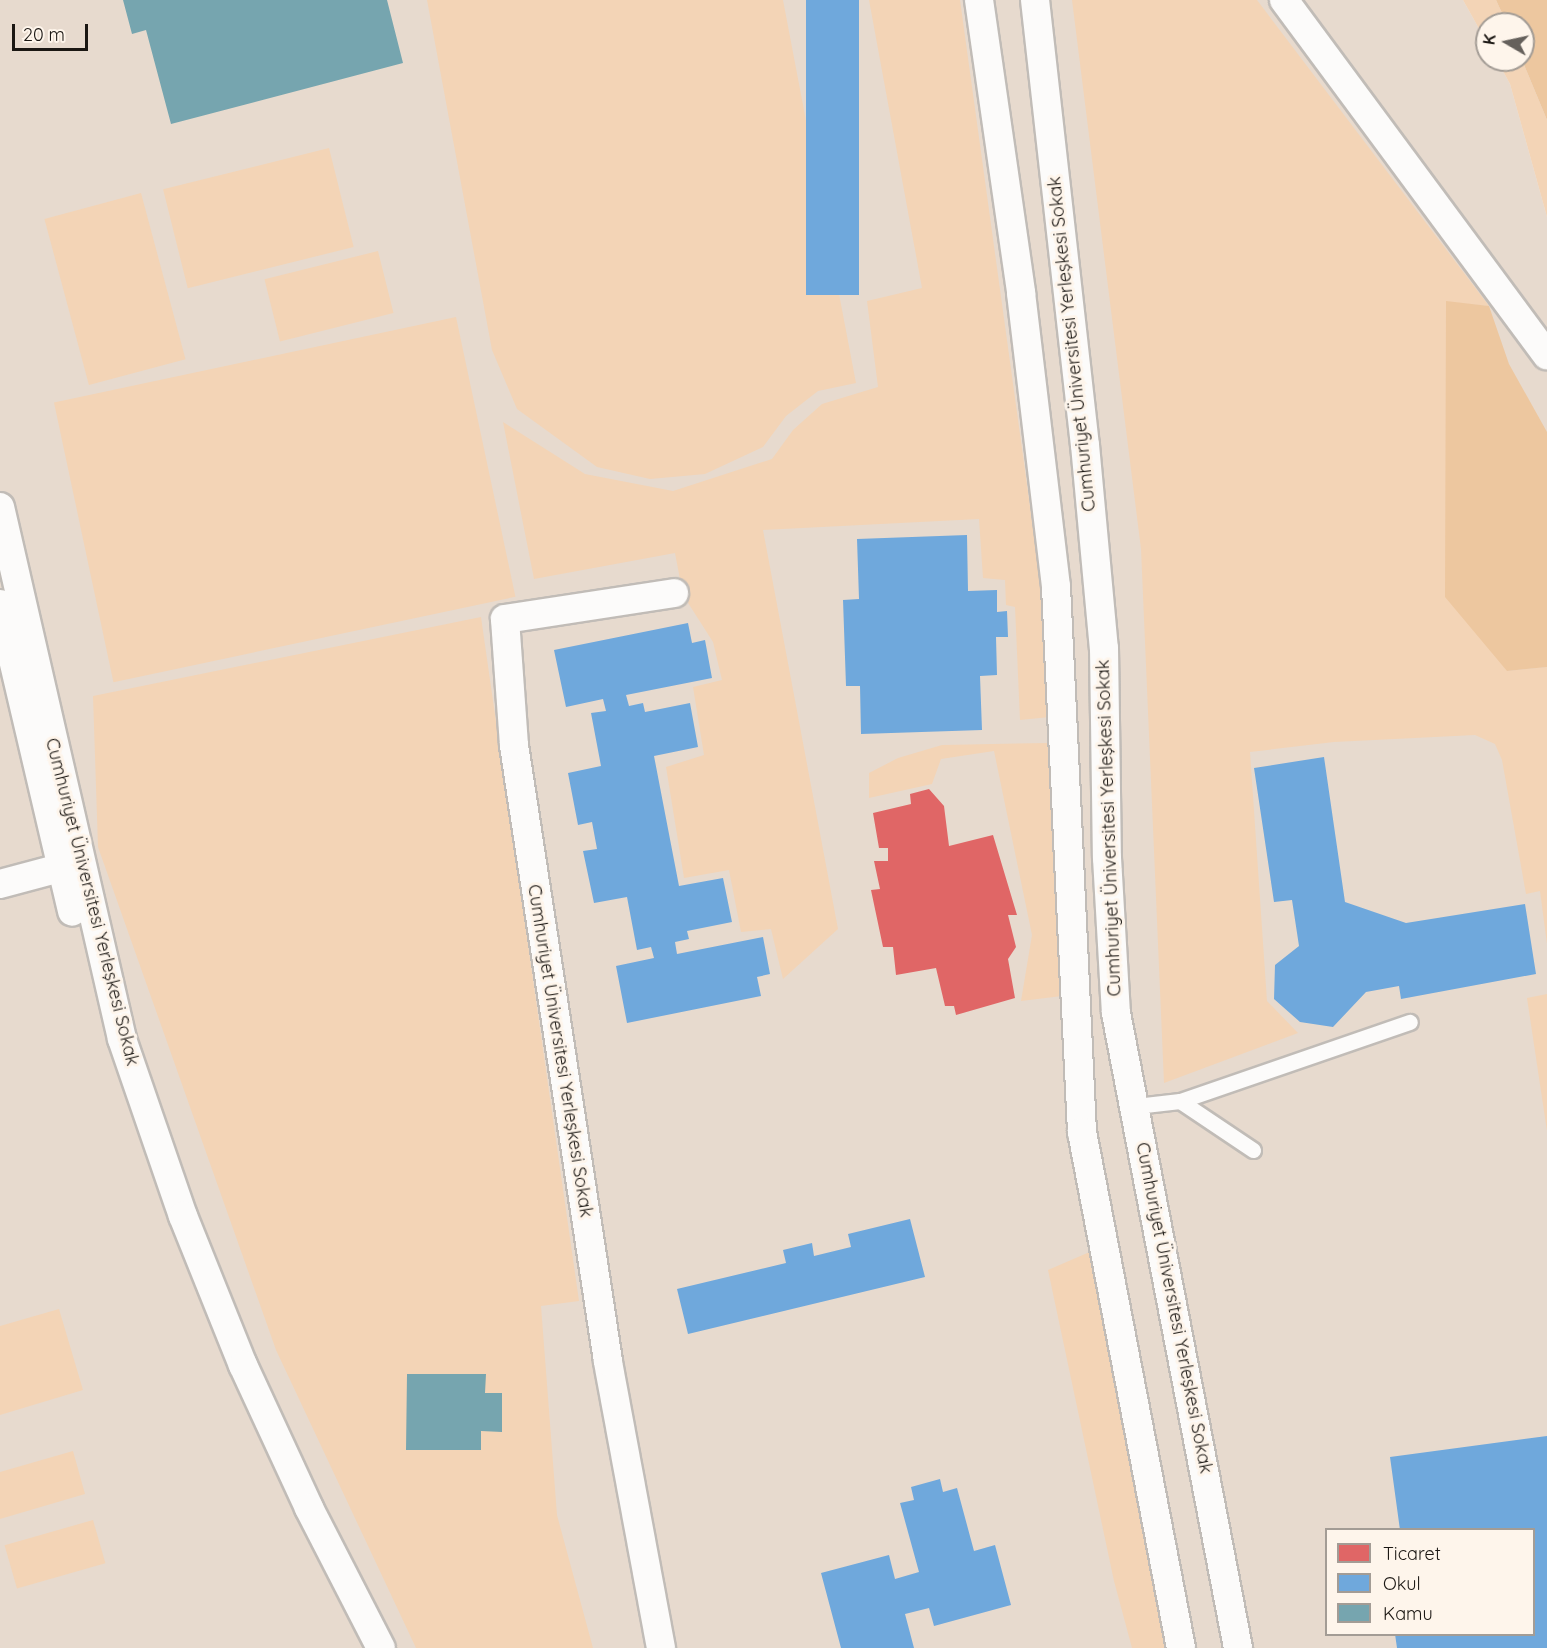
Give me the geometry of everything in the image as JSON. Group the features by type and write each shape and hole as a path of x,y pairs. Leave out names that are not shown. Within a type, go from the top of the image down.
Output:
{"street":[{"path":"979,0 1021,293 1056,586 1082,1132 1182,1648"},
{"name":"Cumhuriyet Üniversitesi Yerleşkesi Sokak","path":"1035,0 1085,445 1104,648 1107,858 1116,1013 1136,1106 1238,1648"},
{"path":"1284,0 1547,355"},
{"name":"Cumhuriyet Üniversitesi Yerleşkesi Sokak","path":"0,507 122,1039 183,1216 243,1365 309,1508 381,1648"},
{"name":"Cumhuriyet Üniversitesi Yerleşkesi Sokak","path":"661,1648 608,1361 518,769 506,620 674,593"},
{"name":"Cumhuriyet Üniversitesi Yerleşkesi Sokak","path":"0,604 60,868 107,1043 228,1370 361,1648"},
{"path":"0,884 60,868"}],"lane":[{"path":"1136,1106 1180,1101 1410,1022"},
{"path":"1180,1101 1253,1150"}],"shaded area":[{"path":"0,0 1463,0 1475,22 1475,72 1504,72 1510,84 1547,217 1547,1648 0,1648"},
{"path":"427,0 783,0 856,383 818,391 786,416 763,447 705,474 650,479 597,467 517,409 492,350"},
{"path":"869,0 960,0 1040,579 1050,717 1020,720 1015,607 1006,605 1005,580 983,578 979,519 763,530 838,929 783,979 771,929 741,932 729,870 684,878 666,767 704,755 693,687 722,680 713,642 683,595 675,553 534,579 503,422 585,474 673,491 772,459 793,430 822,404 878,387 867,301 922,288"},
{"path":"1072,0 1257,0 1489,306 1446,302 1507,671 1547,667 1547,944 1540,891 1526,894 1502,760 1495,744 1475,735 1334,742 1250,752 1267,1001 1298,1033 1164,1083 1141,549"},
{"path":"1463,0 1496,0 1502,12 1475,12 1475,22"},
{"path":"1496,0 1547,0 1547,120 1527,72 1535,72 1535,12 1502,12"},
{"path":"1504,72 1527,72 1547,120 1547,217 1510,84"},
{"path":"329,148 354,247 188,288 163,189"},
{"path":"141,193 186,359 89,385 44,219"},
{"path":"378,251 393,313 280,341 264,279"},
{"path":"1446,301 1489,306 1509,364 1547,432 1547,667 1507,671 1445,597"},
{"path":"456,317 515,597 113,682 54,402"},
{"path":"481,617 579,1301 541,1306 557,1515 593,1648 416,1648 276,1350 98,847 93,696"},
{"path":"1048,743 1062,996 1021,1001 1032,935 994,751 941,759 932,784 869,798 869,773 898,758 942,745"},
{"path":"1547,994 1547,1131 1527,998"},
{"path":"1092,1251 1171,1648 1132,1648 1114,1581 1048,1270"},
{"path":"59,1309 83,1390 0,1415 0,1326"},
{"path":"73,1451 85,1494 0,1519 0,1472"},
{"path":"93,1520 105,1563 17,1589 5,1545"}],"building: Ticaret":[{"path":"929,789 944,806 949,846 993,835 1017,915 1008,915 1016,947 1008,959 1015,998 956,1015 954,1006 945,1006 936,968 896,975 893,947 883,947 871,890 880,889 874,861 888,861 888,848 879,848 873,813 911,804 910,794"}],"building: Okul":[{"path":"806,0 859,0 859,295 806,295"},
{"path":"967,535 968,591 997,590 997,612 1007,611 1008,637 996,637 997,675 980,676 982,730 861,734 860,686 846,686 843,600 859,599 857,539"},
{"path":"688,623 692,643 705,640 712,678 626,695 629,706 643,703 645,712 690,703 698,747 654,756 679,886 723,878 732,922 687,931 689,939 675,942 677,954 763,937 770,974 757,977 761,996 627,1023 616,966 654,958 651,947 637,950 627,897 594,903 583,851 597,849 592,822 578,825 568,773 601,766 591,713 606,711 603,699 566,707 554,650"},
{"path":"1324,757 1345,902 1406,923 1525,904 1536,974 1401,999 1399,986 1366,992 1333,1027 1300,1022 1274,999 1275,965 1299,946 1292,900 1274,902 1254,768"},
{"path":"910,1219 925,1277 688,1334 677,1289 786,1263 783,1250 812,1243 814,1256 851,1247 848,1234"},
{"path":"1547,1436 1547,1648 1397,1648 1395,1636 1535,1636 1535,1528 1400,1528 1390,1457"},
{"path":"940,1479 943,1492 957,1488 974,1551 995,1545 1011,1605 934,1626 929,1608 905,1614 914,1648 841,1648 821,1573 889,1555 895,1579 919,1572 900,1503 914,1500 911,1487"}],"building: Kamu":[{"path":"123,0 387,0 403,63 171,124 146,30 132,34"},
{"path":"407,1374 486,1374 485,1393 502,1393 502,1432 481,1431 481,1450 406,1450"}]}
